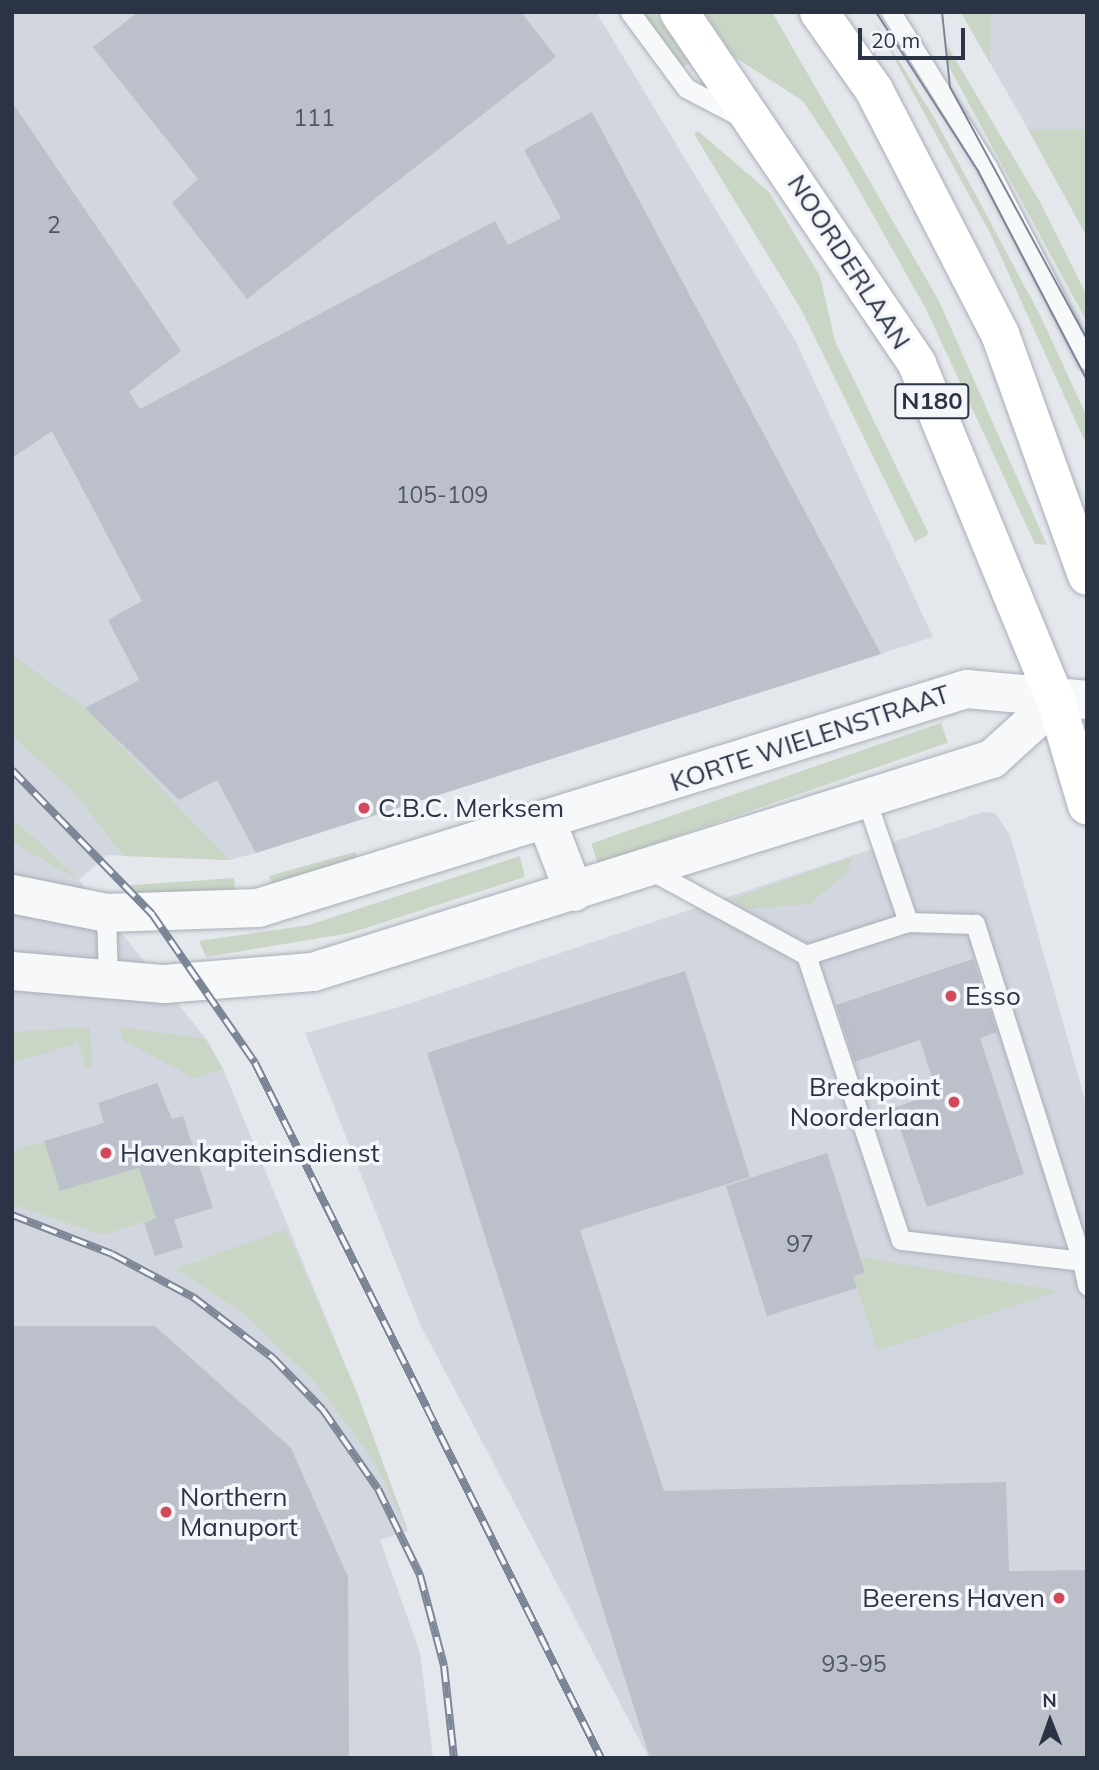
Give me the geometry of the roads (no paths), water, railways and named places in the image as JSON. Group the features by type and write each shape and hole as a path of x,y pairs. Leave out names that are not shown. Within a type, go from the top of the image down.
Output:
{"main road":[{"name":"NOORDERLAAN","path":"679,12 917,365 1071,701 1087,805"},
{"path":"819,12 874,90 1000,334 1087,576"}],"street":[{"name":"KORTE WIELENSTRAAT","path":"22,901 106,913 284,903 967,688 1071,701"},
{"path":"12,971 93,979 204,984 313,972 867,802 992,759 1071,701"},
{"path":"547,822 574,892"},
{"path":"12,997 93,979"}],"lane":[{"path":"630,12 686,88 759,127"},
{"path":"891,12 988,168 1087,360"},
{"path":"867,802 908,922"},
{"path":"650,870 806,955 901,1240 1082,1261"},
{"path":"93,979 106,913"},
{"path":"806,955 908,922 975,924 1082,1261 1087,1285"}],"tram line":[{"path":"876,12 978,171 1087,380"},
{"path":"942,12 950,87 1087,339"}],"railway":[{"path":"12,770 152,914 255,1063 601,1758"},
{"path":"12,1215 112,1254 193,1297 273,1358 323,1410 378,1489 420,1575 444,1666 454,1758"}],"place":[{"name":"C.B.C. Merksem","path":"364,808"},
{"name":"Esso","path":"951,996"},
{"name":"Breakpoint Noorderlaan","path":"954,1102"},
{"name":"Havenkapiteinsdienst","path":"106,1153"},
{"name":"Northern Manuport","path":"166,1512"},
{"name":"Beerens Haven","path":"1059,1598"}]}
